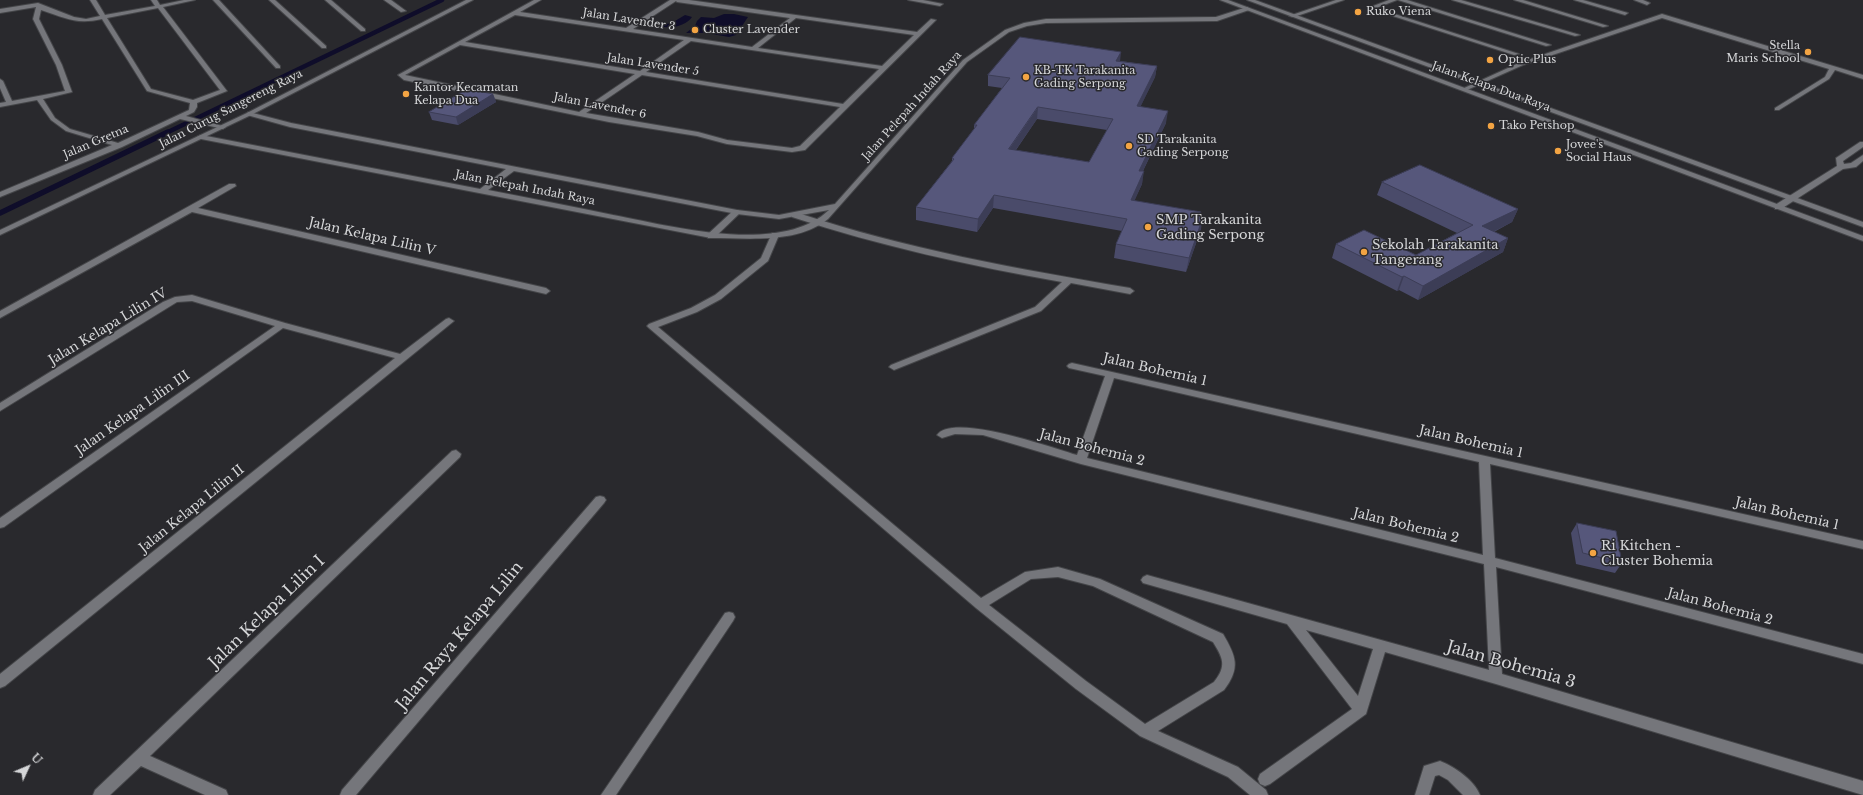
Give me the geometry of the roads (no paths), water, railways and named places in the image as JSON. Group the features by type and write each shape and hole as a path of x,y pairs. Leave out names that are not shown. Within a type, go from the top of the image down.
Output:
{"street":[{"path":"30,0 38,6 73,20 86,21 192,0"},
{"path":"93,0 149,90 193,102 224,91 154,0"},
{"path":"216,0 278,67"},
{"path":"272,0 324,47"},
{"path":"328,0 363,30"},
{"path":"387,0 403,12"},
{"name":"Jalan Curug Sangereng Raya","path":"0,233 201,137 219,126 249,114 384,42 470,0"},
{"path":"458,43 538,0"},
{"path":"627,30 676,0 918,34"},
{"path":"911,0 940,4"},
{"name":"Jalan Kelapa Dua Raya","path":"1223,0 1863,239"},
{"name":"Jalan Kelapa Dua Raya","path":"1250,0 1863,225"},
{"path":"1292,16 1341,0"},
{"path":"1394,0 1371,8 1516,54"},
{"path":"1401,0 1548,45"},
{"path":"1455,0 1577,35"},
{"path":"1517,0 1605,26"},
{"path":"1577,0 1625,13"},
{"path":"1637,0 1647,2"},
{"path":"735,8 741,4"},
{"path":"0,11 38,6"},
{"path":"0,105 70,92 60,65 36,19 38,6"},
{"name":"Jalan Pelepah Indah Raya","path":"201,137 711,236 775,235 798,230 817,223 838,205 965,61 1007,31 1026,24 1046,21 1218,19 1247,9"},
{"name":"Jalan Lavender 3","path":"514,13 883,68"},
{"path":"753,49 794,16"},
{"path":"1464,89 1521,64 1662,16 1701,26 1863,77"},
{"path":"845,106 933,20"},
{"path":"582,113 690,39"},
{"name":"Jalan Lavender 5","path":"458,43 845,106"},
{"name":"Jalan Lavender 6","path":"458,43 401,75 404,78 616,121 698,134 727,142 792,150 802,148 845,106"},
{"path":"1776,109 1827,78 1833,68"},
{"path":"0,82 10,103"},
{"path":"39,98 53,119 68,130 119,145"},
{"name":"Jalan Gretna","path":"0,196 119,145 192,111 194,107 193,102"},
{"name":"Jalan Pelepah Indah Raya","path":"249,114 290,125 737,212 779,217 795,215 838,205"},
{"path":"179,117 219,126"},
{"path":"1841,167 1840,160 1863,144"},
{"path":"1778,207 1841,167 1853,165 1863,157"},
{"path":"482,191 514,168"},
{"path":"0,315 232,186"},
{"name":"Jalan Kelapa Lilin V","path":"191,209 546,291"},
{"path":"711,236 737,212"},
{"path":"795,215 841,231 949,257 1130,291"},
{"path":"775,235 765,259 718,297 694,310 652,326 980,605 1081,685 1145,732 1233,772 1261,795"},
{"path":"894,367 1038,309 1069,280"},
{"name":"Jalan Kelapa Lilin IV","path":"0,408 159,308 175,300 192,298 282,325"},
{"name":"Jalan Kelapa Lilin II","path":"0,682 402,357 449,321"},
{"path":"282,325 402,357"},
{"name":"Jalan Kelapa Lilin III","path":"0,524 282,325"},
{"name":"Jalan Bohemia 1","path":"1072,366 1863,546"},
{"path":"1081,460 1110,375"},
{"name":"Jalan Bohemia 2","path":"942,435 954,430 983,432 1081,460 1489,561 1863,659"},
{"name":"Jalan Kelapa Lilin I","path":"100,795 456,454"},
{"path":"1484,459 1496,678"},
{"name":"Jalan Raya Kelapa Lilin","path":"347,795 600,500"},
{"path":"980,605 1029,574 1058,572 1096,582 1218,638 1228,653 1229,671 1225,679 1219,686 1145,732"},
{"name":"Jalan Bohemia 3","path":"1147,580 1496,678 1863,788"},
{"path":"608,795 729,618"},
{"path":"1291,620 1361,710"},
{"path":"1265,779 1361,710 1381,645"},
{"path":"139,758 221,795"},
{"path":"1422,795 1429,771 1440,768 1453,775 1473,795"}],"waterway":[{"path":"166,133 442,0"},
{"path":"0,213 168,132"}],"place":[{"name":"Ruko Viena","path":"1358,12"},
{"name":"Cluster Lavender","path":"695,30"},
{"name":"Stella Maris School","path":"1808,52"},
{"name":"Optic Plus","path":"1490,60"},
{"name":"KB-TK Tarakanita Gading Serpong","path":"1026,77"},
{"name":"Kantor Kecamatan Kelapa Dua","path":"406,94"},
{"name":"Tako Petshop","path":"1491,126"},
{"name":"SD Tarakanita Gading Serpong","path":"1129,146"},
{"name":"Jovee's Social Haus","path":"1558,151"},
{"name":"SMP Tarakanita Gading Serpong","path":"1148,227"},
{"name":"Sekolah Tarakanita Tangerang","path":"1364,252"},
{"name":"Ri Kitchen - Cluster Bohemia","path":"1593,553"}]}
